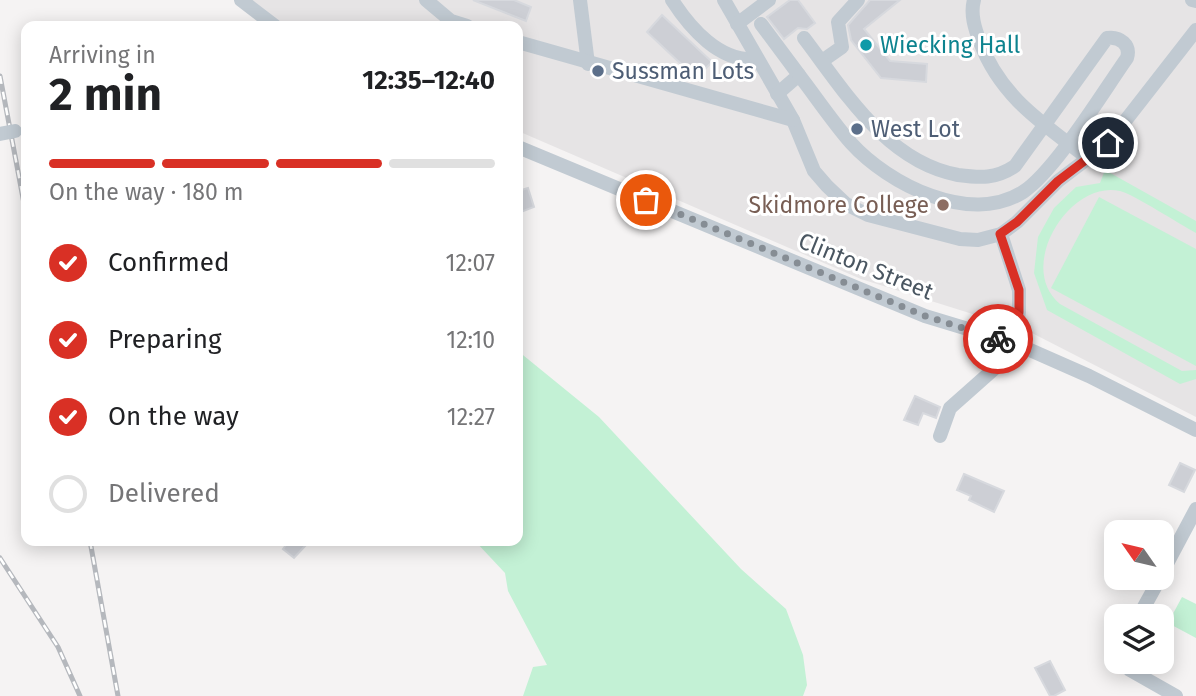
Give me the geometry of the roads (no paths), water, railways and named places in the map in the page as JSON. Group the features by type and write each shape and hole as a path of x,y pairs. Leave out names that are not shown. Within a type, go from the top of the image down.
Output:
{"street":[{"path":"241,0 268,21"},
{"path":"426,0 451,21"},
{"path":"580,0 589,64"},
{"path":"672,0 695,30 714,46 731,57 746,61 757,60"},
{"path":"724,0 793,120 814,171 827,186 868,215 960,239 978,240 1000,234 1017,222 1058,181 1108,143 1196,30"},
{"path":"737,24 769,0"},
{"path":"822,61 842,47 838,22 858,0"},
{"path":"974,0 974,27 999,83 1021,106 1089,159"},
{"path":"761,24 852,144 907,186 939,199 972,206 999,202 1022,192 1041,175 1127,58 1128,46 1111,37 1102,42 1015,166 1000,176 983,178 934,170 915,160 882,134 856,107 804,38"},
{"path":"523,44 793,120"},
{"path":"777,94 799,75"},
{"path":"0,134 21,130"},
{"name":"Clinton Street","path":"523,150 925,316 1017,345 1089,376 1196,430"},
{"path":"940,436 950,408 1017,345 1019,290 1000,234"},
{"path":"1174,550 1196,509"},
{"path":"1137,674 1176,696"}],"railway":[{"path":"0,76 21,187"},
{"path":"91,546 118,696"},
{"path":"0,558 58,647 80,696"}],"place":[{"name":"Wiecking Hall","path":"866,45"},
{"name":"Sussman Lots","path":"598,71"},
{"name":"West Lot","path":"857,129"},
{"name":"Skidmore College","path":"943,205"}]}
